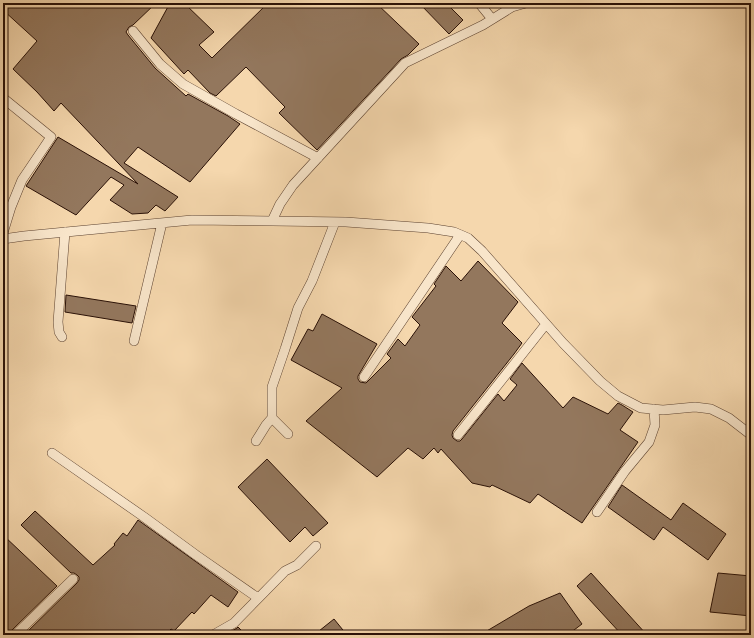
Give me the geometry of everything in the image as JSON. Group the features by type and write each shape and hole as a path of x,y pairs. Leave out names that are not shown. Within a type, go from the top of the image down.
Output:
{"street":[{"path":"479,3 492,19"},
{"path":"272,221 280,204 293,185 405,63 483,25 512,7 526,3"},
{"path":"133,31 160,64 183,84 318,158"},
{"path":"3,98 51,137 22,180 11,207 3,233"},
{"path":"3,239 192,220 335,222 428,228 454,232 468,238 482,251 563,343 600,381 618,396 641,408 664,410 695,407 711,409 729,418 751,435"},
{"path":"256,441 272,418 272,387 298,308 312,281 335,222"},
{"path":"134,340 162,223"},
{"path":"62,337 59,332 58,322 65,232"},
{"path":"364,377 460,235"},
{"path":"458,435 546,324"},
{"path":"597,512 625,471 648,442 654,425 654,409"},
{"path":"272,418 288,434"},
{"path":"52,453 258,598"},
{"path":"213,635 234,624 285,571 297,564 316,546"},
{"path":"15,635 73,579"}],"building":[{"path":"3,3 156,3 129,27 126,32 128,35 155,68 186,96 188,94 240,124 190,182 138,147 124,163 178,197 165,211 156,205 148,213 132,214 110,200 124,185 111,177 76,215 26,186 58,137 138,184 61,103 54,111 13,69 37,41 3,10"},
{"path":"170,3 184,3 214,32 199,45 212,58 268,3 376,3 419,44 408,55 401,59 317,150 279,113 285,107 246,67 216,96 210,93 188,70 184,74 151,38"},
{"path":"419,3 446,3 463,20 449,34"},
{"path":"478,261 518,302 502,323 522,343 453,431 453,438 460,441 498,394 504,401 517,385 510,379 522,363 563,408 573,397 608,414 618,403 633,412 620,430 638,442 582,523 538,494 530,503 492,485 490,487 472,483 441,449 438,453 434,448 423,459 408,448 377,477 306,421 342,388 291,360 308,329 313,331 322,314 377,344 358,376 360,382 366,383 391,358 387,354 398,339 405,346 420,325 412,317 436,286 434,284 446,266 461,281"},
{"path":"66,295 136,306 132,323 65,312"},
{"path":"267,459 328,523 313,536 305,527 290,542 238,487"},
{"path":"622,485 671,520 683,503 726,534 708,560 663,527 654,540 608,507"},
{"path":"35,511 93,565 115,545 114,544 123,533 127,536 138,520 238,592 228,607 211,595 194,614 192,612 174,631 171,629 165,635 24,635 79,580 77,575 71,573 21,525"},
{"path":"3,535 57,586 11,631 9,635 3,635"},
{"path":"591,573 647,635 622,635 577,586"},
{"path":"718,573 751,576 751,616 710,612"},
{"path":"560,593 582,624 570,633 572,635 480,635 529,606"},
{"path":"334,619 347,635 314,635"},
{"path":"238,627 246,635 225,635 237,628"}]}
